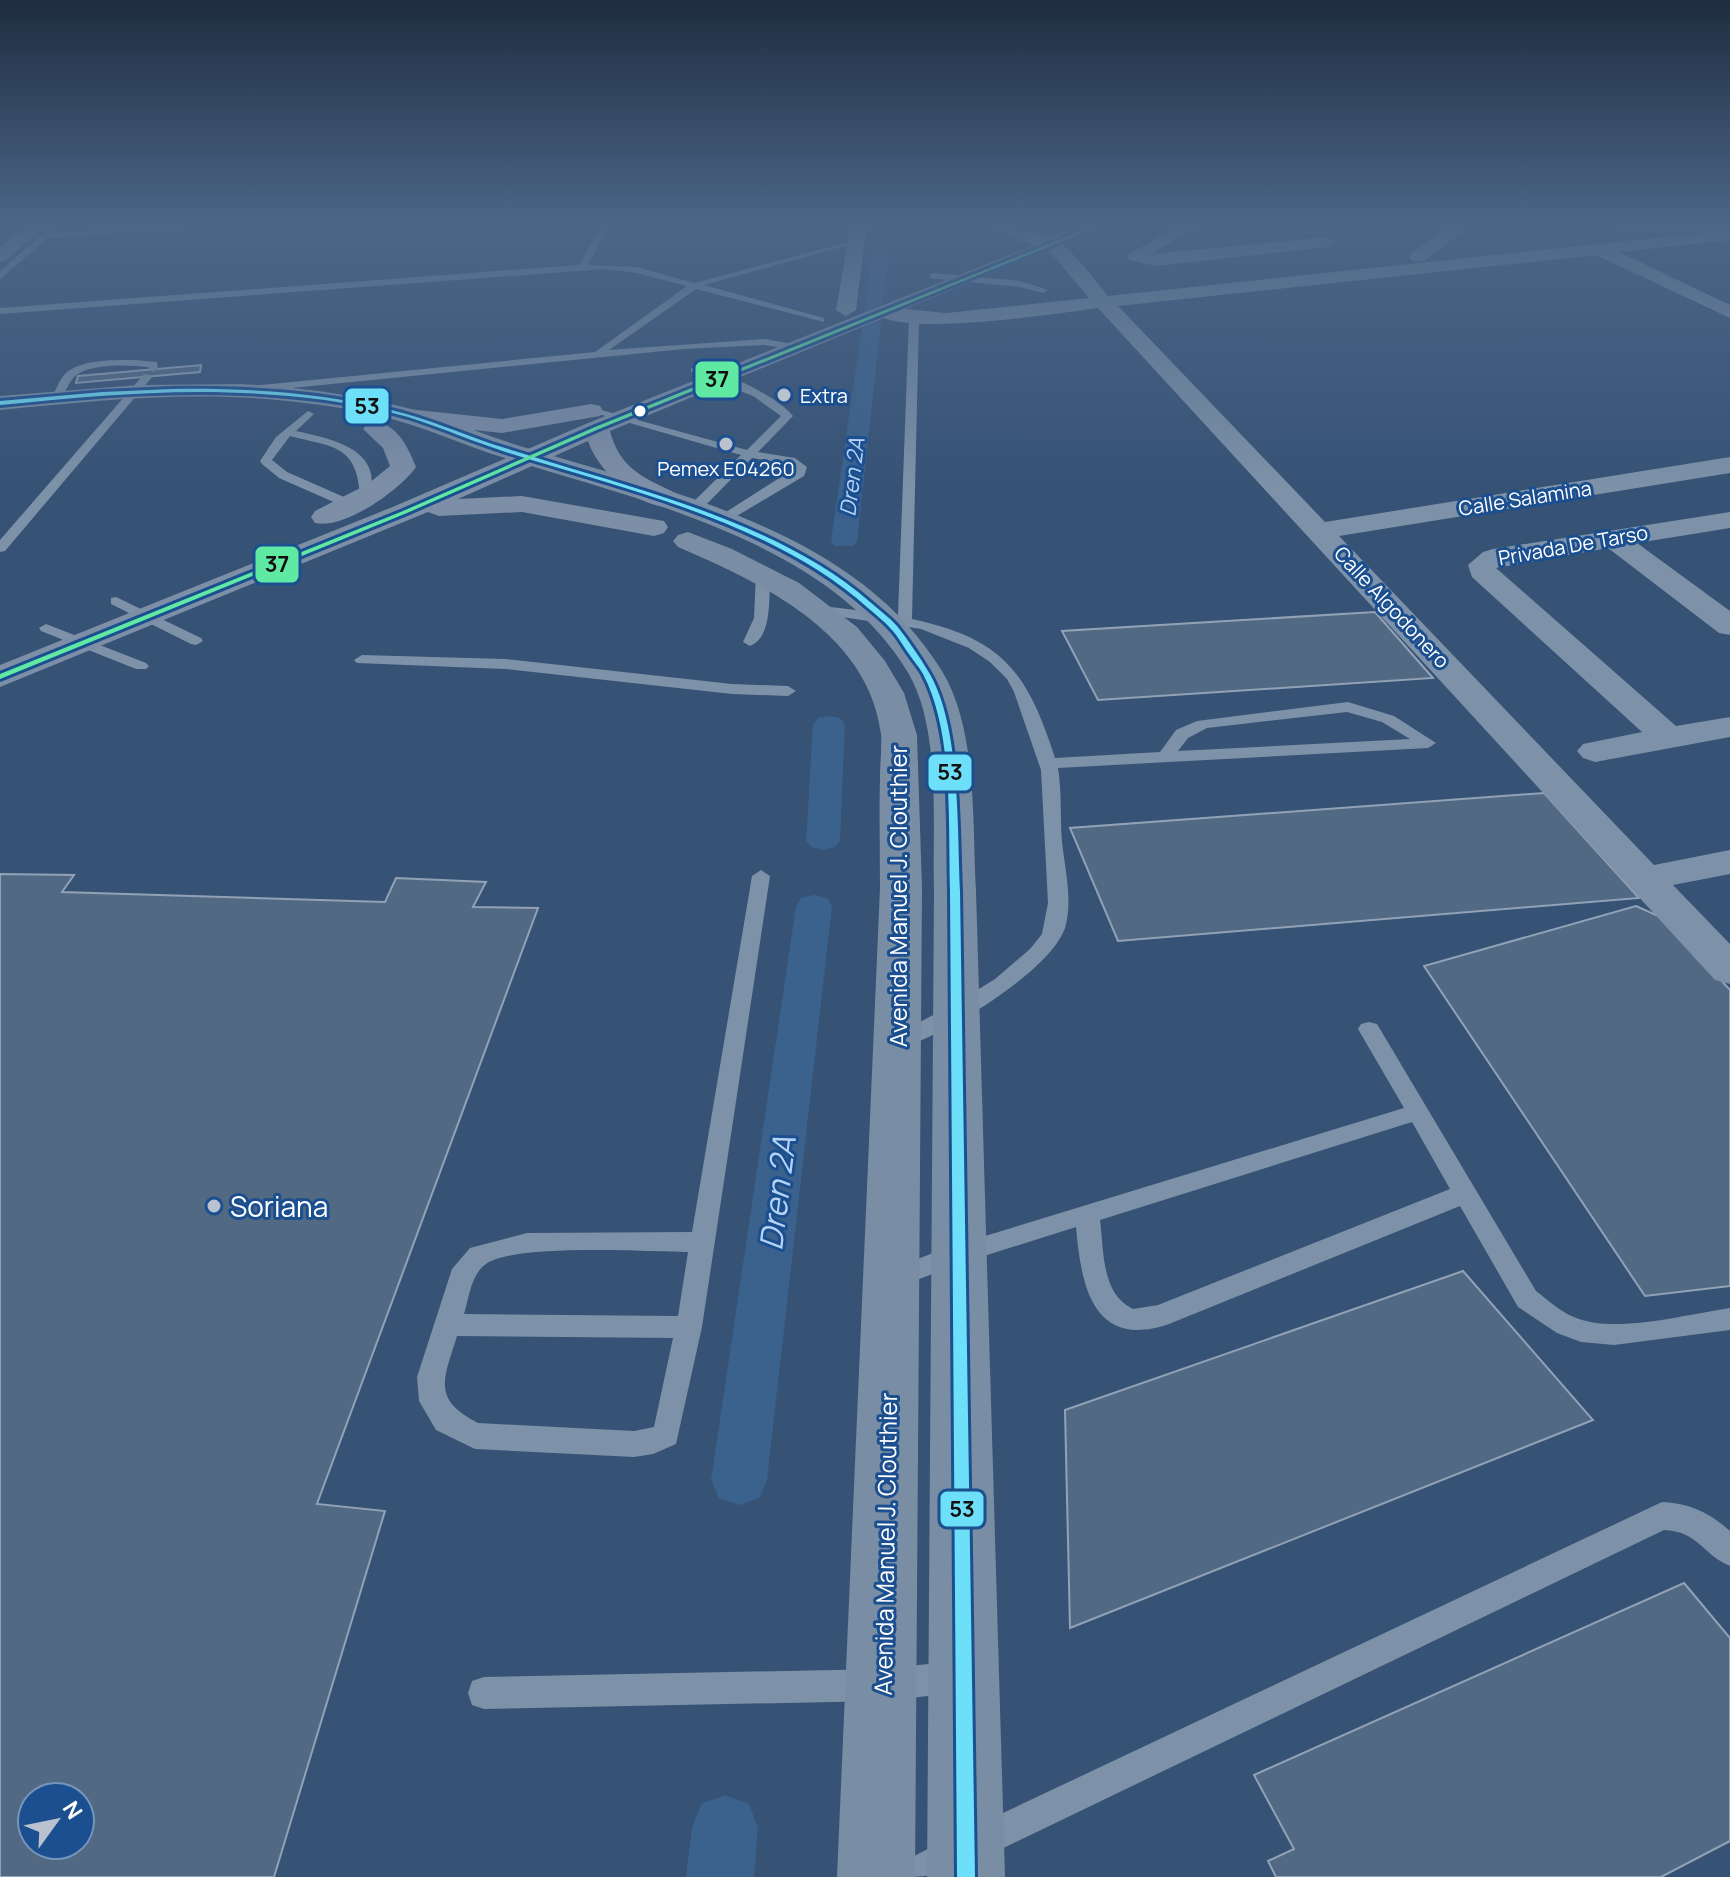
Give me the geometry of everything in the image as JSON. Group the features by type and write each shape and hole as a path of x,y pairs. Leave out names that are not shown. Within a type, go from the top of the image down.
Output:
{"main road":[{"path":"35,633 347,505 501,459 799,348 845,311"},
{"path":"347,505 397,476 403,467 403,458 395,445 392,422 502,426 604,419 695,370 765,342 876,311"},
{"name":"Avenida Manuel J. Clouthier","path":"0,418 139,387 212,406 298,423 392,422"},
{"name":"Avenida Manuel J. Clouthier","path":"0,403 139,387 308,397 789,550 893,619 900,635 927,673 947,747 955,891 966,1863"},
{"path":"604,419 600,448 612,467 684,515"},
{"path":"0,677 405,512 501,459"},
{"path":"405,512 522,504 684,515"},
{"name":"Avenida Manuel J. Clouthier","path":"684,515 763,574 822,610 848,633 887,691 898,731 901,888 876,1877"}],"street":[{"path":"881,311 914,318 946,319 1019,311"},
{"name":"Calle Algodonero","path":"1111,311 1730,970"},
{"name":"Calle Salamina","path":"1321,531 1730,465"},
{"name":"Privada De Tarso","path":"1669,738 1482,571 1482,565 1493,558 1730,520"},
{"path":"1612,538 1730,626"},
{"path":"1595,751 1730,727"},
{"path":"1645,879 1730,862"}],"lane":[{"path":"598,353 658,311"},
{"path":"775,311 826,327"},
{"path":"893,619 914,318"},
{"path":"231,391 598,353 765,342 799,348"},
{"path":"684,515 787,416 780,407 721,378 695,370"},
{"path":"0,548 139,387"},
{"path":"604,419 791,461 801,467 800,473 684,515"},
{"path":"298,423 354,456 362,468 347,505 272,469 266,461 272,449 298,423"},
{"path":"750,642 761,618 763,574"},
{"path":"116,601 196,641"},
{"path":"822,610 893,619 946,632 974,646 1014,677 1048,763 1057,900 1054,932 1032,960 957,1013 897,1042"},
{"path":"35,633 81,643 141,666"},
{"path":"362,660 505,664 732,689 788,691"},
{"path":"1048,763 1165,757 1428,743 1388,719 1348,707 1203,724 1182,734 1165,757"},
{"path":"702,1242 527,1243 501,1247 479,1255 465,1269 447,1325 431,1377 433,1401 446,1421 475,1436 634,1444 666,1435 689,1327 761,876"},
{"path":"1369,1029 1527,1299 1551,1317 1580,1331 1607,1334 1730,1319"},
{"path":"891,1280 958,1254 1417,1112"},
{"path":"1087,1216 1098,1290 1113,1312 1132,1321 1160,1316 1464,1194"},
{"path":"447,1325 689,1327"},
{"path":"911,1877 966,1863 1662,1516 1683,1515 1700,1523 1730,1551"},
{"path":"484,1693 882,1685 963,1676"}],"building":[{"path":"201,365 200,372 76,383 78,376"},
{"path":"1375,612 1433,678 1098,700 1062,631"},
{"path":"1544,793 1639,898 1118,941 1070,828"},
{"name":"Soriana","path":"0,874 74,875 62,892 385,902 396,878 486,882 473,907 538,908 317,1504 385,1511 274,1877 0,1877"},
{"path":"1636,906 1665,919 1730,990 1730,1286 1645,1296 1424,966"},
{"path":"1463,1271 1593,1420 1070,1628 1065,1410"},
{"path":"1684,1583 1730,1638 1730,1841 1661,1877 1276,1877 1268,1861 1294,1849 1254,1775"}],"waterway":[{"name":"Dren 2A","path":"844,541 874,311"},
{"name":"Dren 2A","path":"823,840 829,725"},
{"name":"Dren 2A","path":"739,1480 814,906"},
{"name":"Dren 2A","path":"720,1877 725,1828"}],"transit line":[{"name":"37","path":"0,677 405,512 597,428 888,311"},
{"name":"53","path":"0,403 138,392 241,391 326,399 409,416 502,449 676,503 738,527 796,555 849,588 893,627 926,673 936,697 948,751 955,891 966,1877"}],"place":[{"name":"Extra","path":"784,395"},
{"name":"Pemex E04260","path":"726,444"},
{"name":"Soriana","path":"214,1206"}]}
